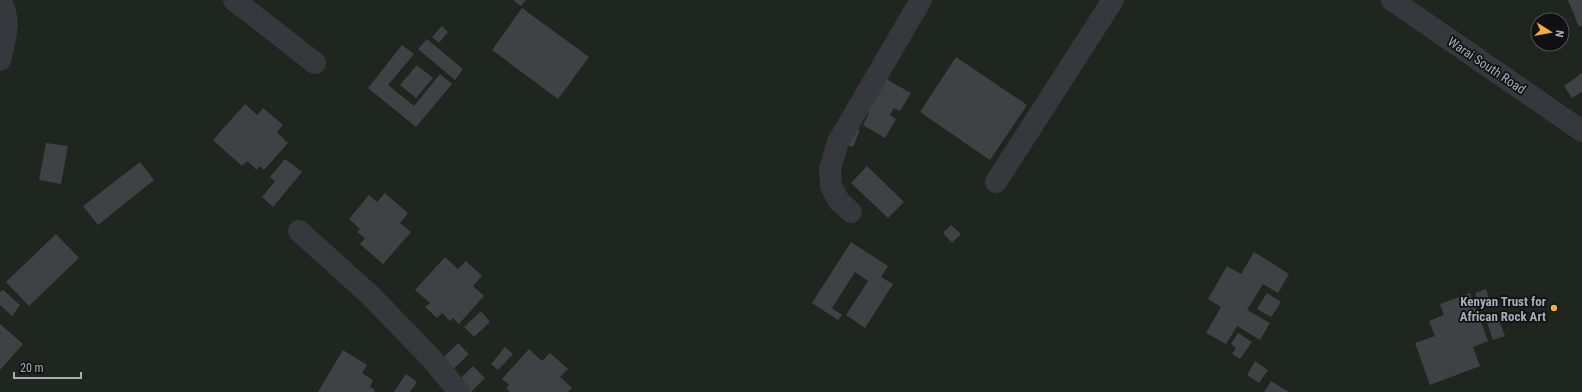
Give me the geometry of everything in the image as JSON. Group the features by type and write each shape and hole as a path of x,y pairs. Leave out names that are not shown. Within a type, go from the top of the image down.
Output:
{"street":[{"path":"0,0 4,8 7,31 0,60"},
{"path":"234,0 315,62"},
{"path":"851,212 839,201 831,186 830,169 838,142 921,0"},
{"path":"996,182 1113,0"},
{"name":"Warai South Road","path":"1392,0 1579,124"},
{"path":"299,231 370,295 431,358 459,392"}],"shaded area":[{"path":"0,0 1582,0 1582,392 0,392"}],"building":[{"path":"513,0 526,0 521,6"},
{"path":"1568,0 1582,0 1582,25 1579,27"},
{"path":"522,8 589,57 558,99 492,50"},
{"path":"442,26 448,32 439,43 432,37"},
{"path":"427,39 463,69 455,80 418,49"},
{"path":"402,45 414,54 388,85 414,106 440,74 452,84 416,127 368,88"},
{"path":"956,57 1027,105 990,160 920,112"},
{"path":"417,65 433,78 416,98 400,85"},
{"path":"1582,73 1582,92 1572,98 1564,86"},
{"path":"886,79 911,93 900,111 894,108 890,115 896,119 885,138 863,125 869,113 867,111"},
{"path":"245,104 257,115 263,108 283,125 277,132 288,143 264,170 260,166 257,170 247,161 242,166 213,140"},
{"path":"852,126 860,130 853,147 844,144"},
{"path":"46,143 68,146 61,184 39,180"},
{"path":"285,159 302,172 273,207 262,197 275,181 270,177"},
{"path":"140,162 154,180 98,225 83,206"},
{"path":"867,166 904,202 888,218 851,183"},
{"path":"385,193 408,213 400,223 411,232 383,264 360,244 365,238 357,232 360,229 349,219 369,195 377,202"},
{"path":"951,225 961,234 952,243 943,233"},
{"path":"56,234 79,258 29,306 6,282"},
{"path":"851,242 888,266 881,277 893,284 865,328 846,315 868,281 855,272 832,308 842,315 838,320 812,303"},
{"path":"1254,252 1289,274 1278,293 1263,284 1247,310 1270,323 1260,340 1237,326 1226,344 1206,333 1221,307 1208,299 1227,266 1241,274"},
{"path":"445,257 458,269 466,261 482,276 473,286 484,296 459,324 453,318 450,321 442,313 437,318 425,307 430,303 415,290"},
{"path":"1486,289 1491,305 1480,309 1475,293"},
{"path":"3,290 20,305 12,316 0,305 0,292"},
{"path":"1267,293 1281,302 1271,317 1257,309"},
{"path":"1470,293 1488,341 1473,347 1480,366 1430,385 1415,343 1435,336 1429,321 1444,315 1440,304"},
{"path":"481,311 490,322 474,337 464,327"},
{"path":"1498,318 1505,336 1493,340 1487,322"},
{"path":"0,324 23,344 0,370"},
{"path":"1238,333 1252,342 1240,359 1232,354 1236,348 1231,344"},
{"path":"458,343 469,354 451,371 441,360"},
{"path":"505,347 513,354 498,370 491,364"},
{"path":"529,349 542,361 550,353 568,369 560,377 572,388 568,392 510,392 506,388 509,385 502,379"},
{"path":"343,350 367,365 362,373 373,380 370,387 375,390 374,392 318,392"},
{"path":"1255,361 1268,370 1259,383 1247,375"},
{"path":"473,366 485,378 471,392 469,392 458,381"},
{"path":"406,374 417,382 410,392 394,392"},
{"path":"1271,381 1289,392 1264,392"}],"place":[{"name":"Kenyan Trust for African Rock Art","path":"1554,308"}]}
